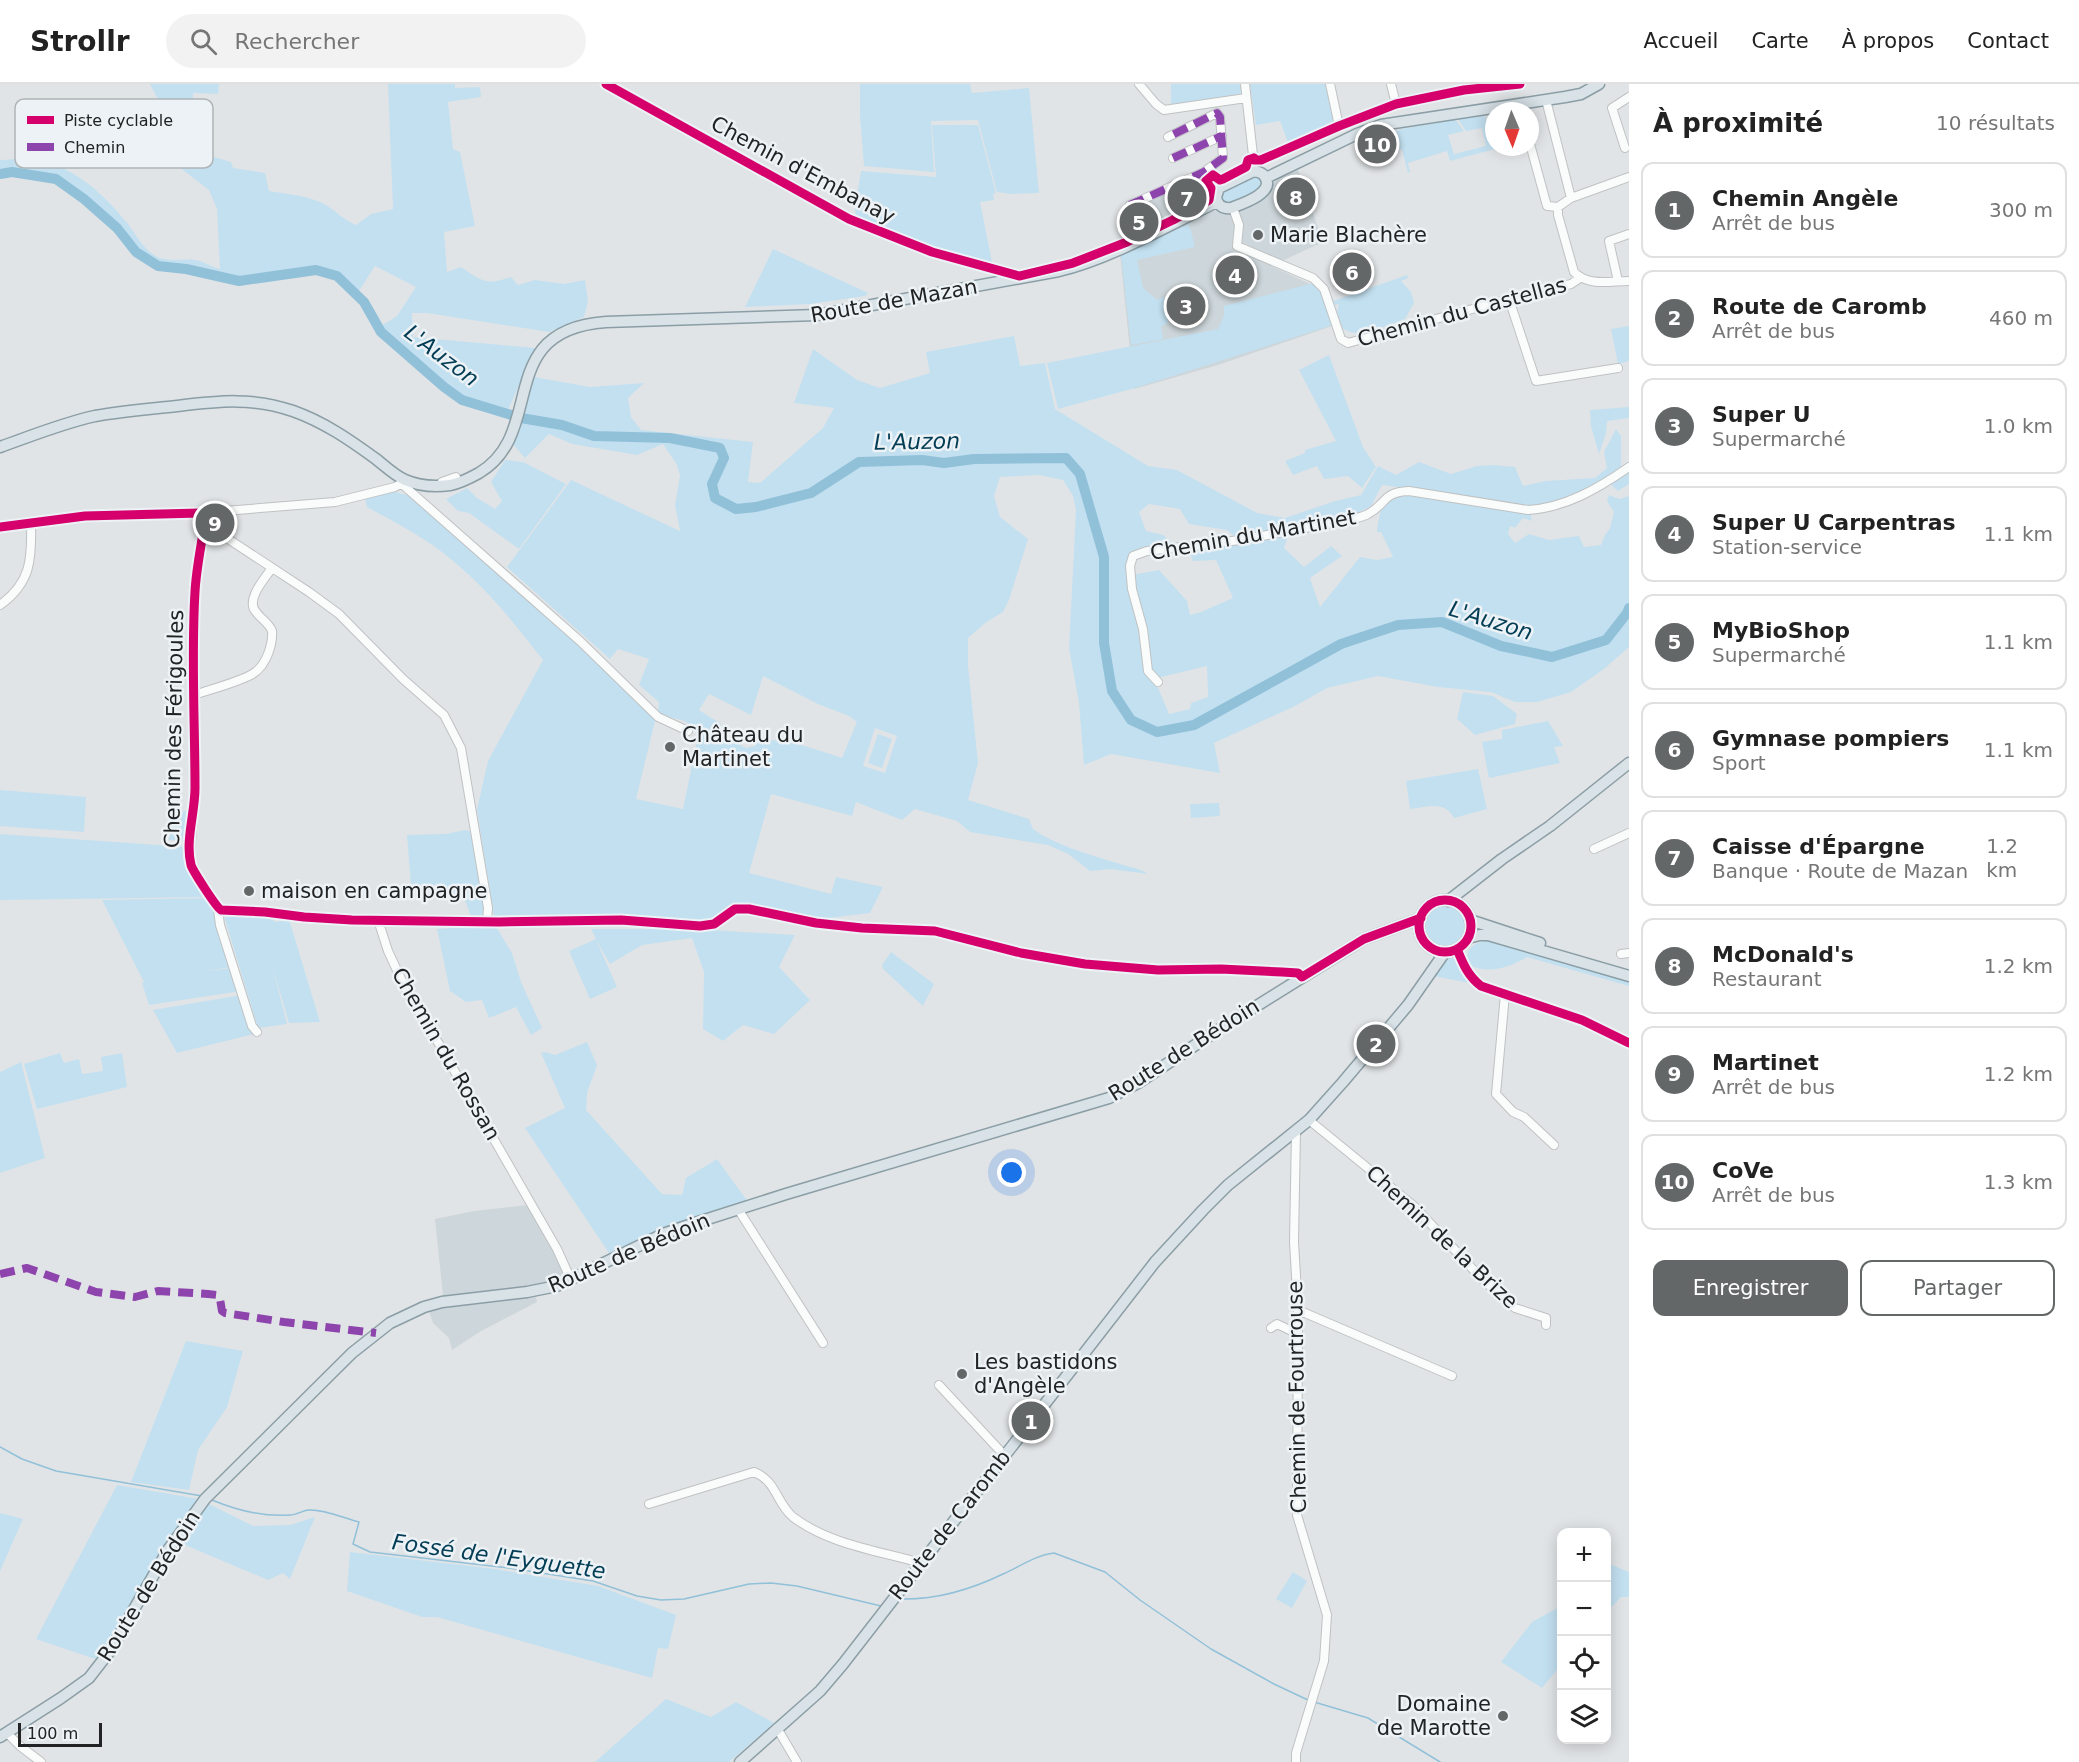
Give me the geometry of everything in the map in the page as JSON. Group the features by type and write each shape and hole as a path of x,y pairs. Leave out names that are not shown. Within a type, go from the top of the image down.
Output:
{"main road":[{"path":"1266,178 1376,132 1444,115 1581,93 1599,84"},
{"path":"1254,166 1266,178 1267,185 1264,192 1233,208 1223,208 1217,202 1216,195 1220,187 1254,166"},
{"name":"Route de Mazan","path":"0,447 59,426 97,416 241,400 281,407 325,426 404,479 426,485 440,486 457,483 468,479 494,462 504,450 530,367 540,351 554,338 581,325 606,322 817,315 1026,277 1081,265 1217,202"},
{"name":"Route de Mazan","path":"404,479 456,477 490,459 510,436"},
{"path":"1448,901 1550,826 1629,763"},
{"path":"1482,875 1469,895 1467,915 1470,933 1468,938 1457,949 1446,952 1430,947 1420,933 1420,918 1434,903 1448,901 1457,904 1467,915 1481,925 1629,969"},
{"name":"Route de Bédoin","path":"2,1735 89,1678 110,1651 168,1550 198,1508 287,1416 366,1340 390,1323 424,1307 457,1300 544,1289 571,1280 663,1234 738,1209 1082,1108 1119,1094 1364,939 1420,918"},
{"path":"1385,930 1400,929 1420,933"},
{"path":"1468,938 1488,935 1629,976"},
{"path":"1419,989 1426,972 1430,947"},
{"name":"Route de Caromb","path":"740,1762 820,1691 1171,1244 1228,1185 1309,1120 1383,1036 1446,952"}],"street":[{"name":"Chemin d'Embanay","path":"606,84 849,219 932,252 1026,277"},
{"path":"1139,84 1164,110 1246,98"},
{"path":"1245,84 1254,166"},
{"path":"1330,84 1339,126"},
{"path":"1391,84 1396,104"},
{"path":"1254,166 1261,160 1396,104 1464,90 1520,84"},
{"path":"1625,148 1612,108 1629,97"},
{"path":"1546,100 1571,198"},
{"path":"1130,205 1204,172 1223,158 1220,117 1217,114 1168,137"},
{"path":"1173,158 1222,136"},
{"path":"1533,156 1547,206 1558,207 1571,198 1629,177"},
{"path":"1204,172 1220,187"},
{"path":"1558,207 1558,215 1574,272 1580,278"},
{"name":"Chemin du Castellas","path":"1233,208 1239,225 1237,246 1313,278 1320,284 1324,289 1341,339 1348,344 1509,299 1571,285 1580,278 1601,282 1629,281"},
{"path":"1618,281 1609,241 1629,234"},
{"path":"975,265 981,270 986,284 991,280 988,268"},
{"path":"1509,299 1536,381 1618,368"},
{"name":"Chemin du Martinet","path":"1158,682 1149,671 1143,629 1132,589 1130,567 1132,556 1147,551 1240,540 1349,520 1366,515 1387,496 1397,491 1528,510 1538,509 1554,506 1587,493 1629,467"},
{"path":"0,527 86,516 200,513 335,502 395,487 404,479 580,641 658,717 688,731"},
{"path":"200,513 207,525 339,614 402,679 444,715 462,748 488,908 487,922"},
{"path":"0,605 17,591 27,574 30,558 30,524"},
{"name":"Chemin des Férigoules","path":"207,525 203,533 195,589 195,791 190,843 191,863 194,873 218,909 220,925 252,1026 256,1032"},
{"path":"195,694 254,673 265,660 273,631 253,609 252,604 272,568"},
{"path":"1593,849 1629,833"},
{"path":"218,909 265,912 304,918 487,922 621,920 700,926 714,924 735,909 749,909 816,923 862,928 935,931 1021,953 1078,963 1158,970 1221,969 1282,972 1298,974 1302,977"},
{"name":"Chemin du Rossan","path":"378,920 388,951 410,996 551,1240 571,1280"},
{"path":"1457,949 1467,972 1473,981 1481,986 1582,1020 1629,1043"},
{"path":"1504,994 1496,1094 1513,1112 1524,1117 1554,1145"},
{"name":"Chemin de la Brize","path":"1309,1120 1414,1206 1482,1279 1515,1308 1546,1318 1546,1325"},
{"name":"Chemin de Fourtrouse","path":"1296,1131 1294,1242 1298,1310 1297,1515 1327,1615 1324,1661 1296,1753 1296,1762"},
{"path":"738,1209 823,1343"},
{"path":"1298,1310 1452,1376"},
{"path":"1271,1328 1277,1324 1298,1334"},
{"path":"939,1385 1004,1455"},
{"path":"649,1504 754,1472 770,1481 791,1516 810,1527 852,1544 921,1563"},
{"path":"777,1728 796,1762"},
{"path":"2,1735 41,1762"}],"shaded area":[{"path":"150,84 219,84 218,94 193,93 193,99 158,99"},
{"path":"388,84 455,84 455,88 480,87 481,97 448,102 453,149 460,152 475,226 444,232 447,272 461,267 484,281 511,277 518,285 535,280 564,284 585,280 588,302 584,317 549,332 427,313 412,313 413,337 535,348 508,410 464,396 436,377 382,330 381,326 397,316 416,287 375,266 359,291 338,273 316,268 238,279 158,263 138,250 118,225 56,177 12,169 0,171 0,160 15,159 15,168 62,168 71,172 108,201 143,245 154,255 169,260 198,261 220,269 217,209 209,190 181,168 213,168 213,157 231,162 233,168 265,173 269,191 301,196 320,202 356,225 371,214 393,209"},
{"path":"860,84 970,84 972,93 1029,88 1039,193 997,192 978,120 931,121 934,172 864,166"},
{"path":"1171,84 1242,84 1243,93 1171,108"},
{"path":"1250,84 1326,84 1335,125 1289,145 1280,121 1256,125"},
{"path":"1482,115 1485,117 1485,142 1482,128 1466,131 1458,119"},
{"path":"1455,119 1464,131 1448,135 1454,154 1485,146 1485,152 1450,161 1447,151 1408,163 1410,172 1408,173 1395,132"},
{"path":"932,125 978,125 996,193 993,194 994,200 980,202 993,267 856,219 855,208 861,171 936,177"},
{"path":"1298,170 1323,242 1271,266 1317,287 1332,326 1218,365 1134,389 1120,254 1214,211 1228,215 1265,197 1275,181"},
{"path":"1252,176 1258,176 1263,182 1260,183 1260,190 1230,204 1224,203 1219,196 1220,193 1232,185 1243,183"},
{"path":"1185,184 1207,184 1210,190 1209,198 1205,202 1128,240 1122,221 1128,210"},
{"path":"1189,224 1195,247 1137,260 1143,288 1157,300 1164,297 1168,323 1161,326 1163,339 1131,345 1121,255"},
{"path":"773,249 868,293 865,296 810,304 745,307"},
{"path":"1407,275 1408,278 1401,281 1411,292 1414,303 1405,319 1365,332 1349,332 1342,328 1337,312 1339,304 1334,305 1333,301"},
{"path":"1314,283 1323,292 1333,325 1135,388 1058,409 1047,363 1218,329 1224,316 1224,306"},
{"path":"1629,326 1629,361 1618,364 1611,329"},
{"path":"1014,336 1020,366 1045,363 1055,409 1148,466 1177,470 1257,513 1285,518 1361,495 1378,466 1396,475 1419,462 1451,474 1477,466 1515,467 1523,486 1545,481 1595,478 1607,468 1604,452 1616,429 1621,436 1621,467 1629,462 1629,484 1618,491 1605,479 1580,494 1544,507 1382,485 1371,506 1350,517 1291,528 1284,548 1304,567 1331,546 1342,556 1310,578 1320,607 1360,557 1377,560 1393,557 1381,532 1377,532 1384,504 1401,495 1411,494 1530,512 1532,521 1523,518 1515,528 1510,526 1508,534 1515,543 1529,534 1549,540 1579,536 1584,547 1601,545 1610,528 1614,512 1607,501 1609,495 1619,499 1629,496 1629,647 1604,669 1571,692 1537,702 1515,702 1491,692 1438,687 1378,676 1327,688 1295,706 1214,743 1220,773 1111,754 1084,765 1079,703 1069,648 1076,510 1073,496 1063,480 1039,475 1000,477 994,496 1000,517 1028,539 1003,612 985,623 968,638 968,666 978,763 968,800 1029,819 1033,829 1062,845 1137,868 1148,874 1110,869 1090,871 1068,854 1048,845 970,832 957,821 915,809 902,820 856,802 852,816 771,794 749,873 831,894 836,877 883,887 870,913 820,919 752,905 735,904 716,918 706,921 592,915 542,916 503,920 494,917 477,809 488,761 543,660 501,608 466,572 422,538 367,507 365,498 391,491 407,495 603,668 655,721 636,799 683,809 698,736 721,734 746,748 755,746 758,741 777,741 800,745 842,758 857,722 849,716 818,704 763,676 751,715 709,694 699,710 721,724 720,730 696,730 685,721 658,714 659,702 639,685 649,659 618,649 610,659 507,567 571,480 680,531 675,505 680,476 677,465 663,444 637,455 572,444 549,434 525,458 512,443 520,430 534,377 590,387 644,383 628,398 631,417 641,430 753,442 748,482 760,483 823,428 834,408 794,403 813,349 857,380 880,388 930,373 926,352","holes":["1149,504 1180,509 1189,524 1227,530 1240,541 1187,547 1193,561 1216,560 1233,598 1201,612 1190,615 1187,601 1159,570 1132,575 1144,629 1150,671 1157,678 1207,666 1208,697 1191,703 1190,709 1169,714 1156,683 1146,671 1140,629 1130,590 1128,564 1131,554 1175,545 1163,535 1146,531 1139,512","875,728 897,736 885,773 863,766"]},
{"path":"1329,355 1363,447 1376,467 1362,488 1348,476 1324,479 1317,466 1293,475 1285,461 1305,453 1305,450 1336,441 1299,370"},
{"path":"1629,407 1629,418 1607,421 1606,433 1599,454 1591,426 1590,410"},
{"path":"505,460 523,462 566,484 519,549 469,513 458,511 446,499 467,488 477,498 495,509 502,501 491,482"},
{"path":"1463,692 1493,696 1517,714 1515,724 1475,735 1457,719"},
{"path":"1548,721 1563,746 1554,747 1560,763 1489,778 1482,742 1502,739 1502,730"},
{"path":"878,734 892,739 882,768 868,763"},
{"path":"1478,769 1487,809 1454,818 1450,812 1440,807 1410,809 1406,781"},
{"path":"0,790 86,797 84,832 0,826"},
{"path":"1219,803 1220,816 1191,818 1190,804"},
{"path":"171,810 186,811 184,841 169,840"},
{"path":"465,830 473,832 484,911 482,918 472,919 463,895 434,890 435,885 411,886 407,835 446,834"},
{"path":"0,834 187,847 209,897 0,900"},
{"path":"210,898 231,967 201,972 231,968 237,989 235,992 149,1005 142,983 144,982 102,900"},
{"path":"1445,905 1453,906 1460,911 1465,918 1465,934 1460,941 1453,946 1445,947 1437,946 1430,941 1425,934 1424,926 1425,918 1430,911 1437,906"},
{"path":"228,913 267,915 275,922 289,919 320,1022 289,1023 272,965 287,1024 258,1028 224,916"},
{"path":"495,925 512,953 521,982 542,1028 531,1035 516,1007 489,1018 482,1000 466,1002 450,991 437,929"},
{"path":"591,929 695,929 795,935 779,967 810,1000 774,1034 743,1025 723,1041 703,1029 704,972 692,938 642,945 610,964 596,940 617,987 590,999 569,951 596,939"},
{"path":"1491,940 1629,981 1629,986 1527,957 1514,964 1491,970 1469,965 1469,950 1475,944"},
{"path":"891,952 934,984 923,1006 883,969 882,965"},
{"path":"1451,957 1458,960 1470,983 1433,976 1443,960"},
{"path":"240,996 254,1034 177,1053 153,1010"},
{"path":"587,1042 597,1065 587,1093 586,1110 662,1194 682,1195 686,1178 717,1159 748,1202 694,1217 611,1256 525,1128 565,1108 541,1053 555,1055"},
{"path":"60,1053 64,1063 79,1059 82,1074 103,1071 101,1057 122,1053 127,1087 37,1109 24,1064"},
{"path":"21,1062 45,1158 0,1173 0,1072"},
{"path":"528,1205 561,1265 563,1275 548,1282 506,1290 443,1296 435,1219 474,1211"},
{"path":"536,1297 537,1302 481,1331 452,1350 449,1338 433,1323 430,1314 430,1310 462,1304"},
{"path":"186,1341 243,1351 227,1407 198,1450 189,1490 131,1482"},
{"path":"117,1485 199,1499 176,1530 109,1646 98,1660 36,1639"},
{"path":"207,1503 253,1526 290,1525 315,1517 290,1579 283,1573 268,1580 178,1542"},
{"path":"0,1513 23,1519 0,1571"},
{"path":"350,1552 495,1569 598,1586 676,1615 668,1649 658,1648 652,1678 437,1617 422,1617 347,1591"},
{"path":"1611,1565 1629,1572 1629,1597 1621,1597 1611,1608"},
{"path":"1293,1572 1307,1581 1292,1608 1276,1599"},
{"path":"1557,1608 1557,1670 1542,1688 1501,1662 1532,1622"},
{"path":"666,1699 711,1717 736,1702 774,1723 729,1762 595,1762"}],"waterway":[{"name":"L'Auzon","path":"0,174 12,172 56,179 84,199 117,228 136,252 158,266 186,269 239,281 316,270 337,276 364,302 381,332 462,400 521,418 562,425 594,436 670,438 720,448 724,458 712,484 715,498 736,509 756,507 811,493 859,462 922,460 944,463 974,459 1066,458 1080,474 1104,557 1104,643 1112,691 1131,720 1157,732 1194,725 1341,644 1398,625 1442,622 1501,646 1552,657 1606,640 1629,608"},
{"name":"Fossé de l'Eyguette","path":"0,1447 22,1459 56,1471 202,1496"},
{"name":"Fossé de l'Eyguette","path":"212,1500 260,1514 290,1515 314,1510 359,1522 353,1544 370,1552 509,1568 593,1581 637,1596 661,1600 684,1599 749,1584 771,1583 797,1586 881,1606"},
{"name":"Fossé de l'Eyguette","path":"900,1599 926,1598 966,1589 1034,1559 1054,1553 1105,1572 1140,1600 1211,1649 1308,1700"},
{"name":"Fossé de l'Eyguette","path":"1314,1702 1368,1718 1440,1762"}],"marked path":[{"path":"1130,205 1204,172 1223,158 1220,117 1217,113 1168,137"},
{"path":"1173,158 1222,136"},
{"path":"0,1274 27,1268 96,1292 135,1297 158,1291 217,1295 222,1311 225,1313 376,1333"}],"cycle path":[{"path":"606,84 849,219 932,252 1019,276 1073,263 1127,242 1173,220 1209,200 1211,188 1206,181 1213,175 1220,180 1223,179 1246,167 1248,160 1254,158"},
{"path":"1254,158 1254,160 1261,160 1396,104 1464,90 1520,84"},
{"path":"0,527 85,516 200,513 207,525 203,533 195,592 193,665 195,798 189,856 193,869 221,910 352,920 499,922 621,920 700,926 714,924 735,909 749,909 816,923 862,928 935,931 1021,953 1085,964 1158,970 1221,969 1282,972 1298,973 1302,977 1364,939 1421,918"},
{"path":"1445,900 1455,902 1463,908 1469,916 1471,926 1469,936 1463,944 1455,950 1445,952 1435,950 1427,944 1421,936 1419,926 1421,916 1427,908 1435,902 1445,900"},
{"path":"1457,949 1469,974 1481,986 1582,1020 1629,1043"}],"place":[{"name":"CoVe","path":"1377,144"},
{"name":"McDonald's","path":"1296,197"},
{"name":"Caisse d'Épargne","path":"1187,198"},
{"name":"MyBioShop","path":"1139,222"},
{"name":"Marie Blachère","path":"1258,235"},
{"name":"Gymnase pompiers","path":"1352,272"},
{"name":"Super U Carpentras","path":"1235,275"},
{"name":"Super U","path":"1186,306"},
{"name":"Martinet","path":"215,523"},
{"name":"Château du Martinet","path":"670,747"},
{"name":"maison en campagne","path":"249,891"},
{"name":"Route de Caromb","path":"1376,1044"},
{"name":"Les bastidons d'Angèle","path":"962,1374"},
{"name":"Chemin Angèle","path":"1031,1421"},
{"name":"Domaine de Marotte","path":"1503,1716"}]}
